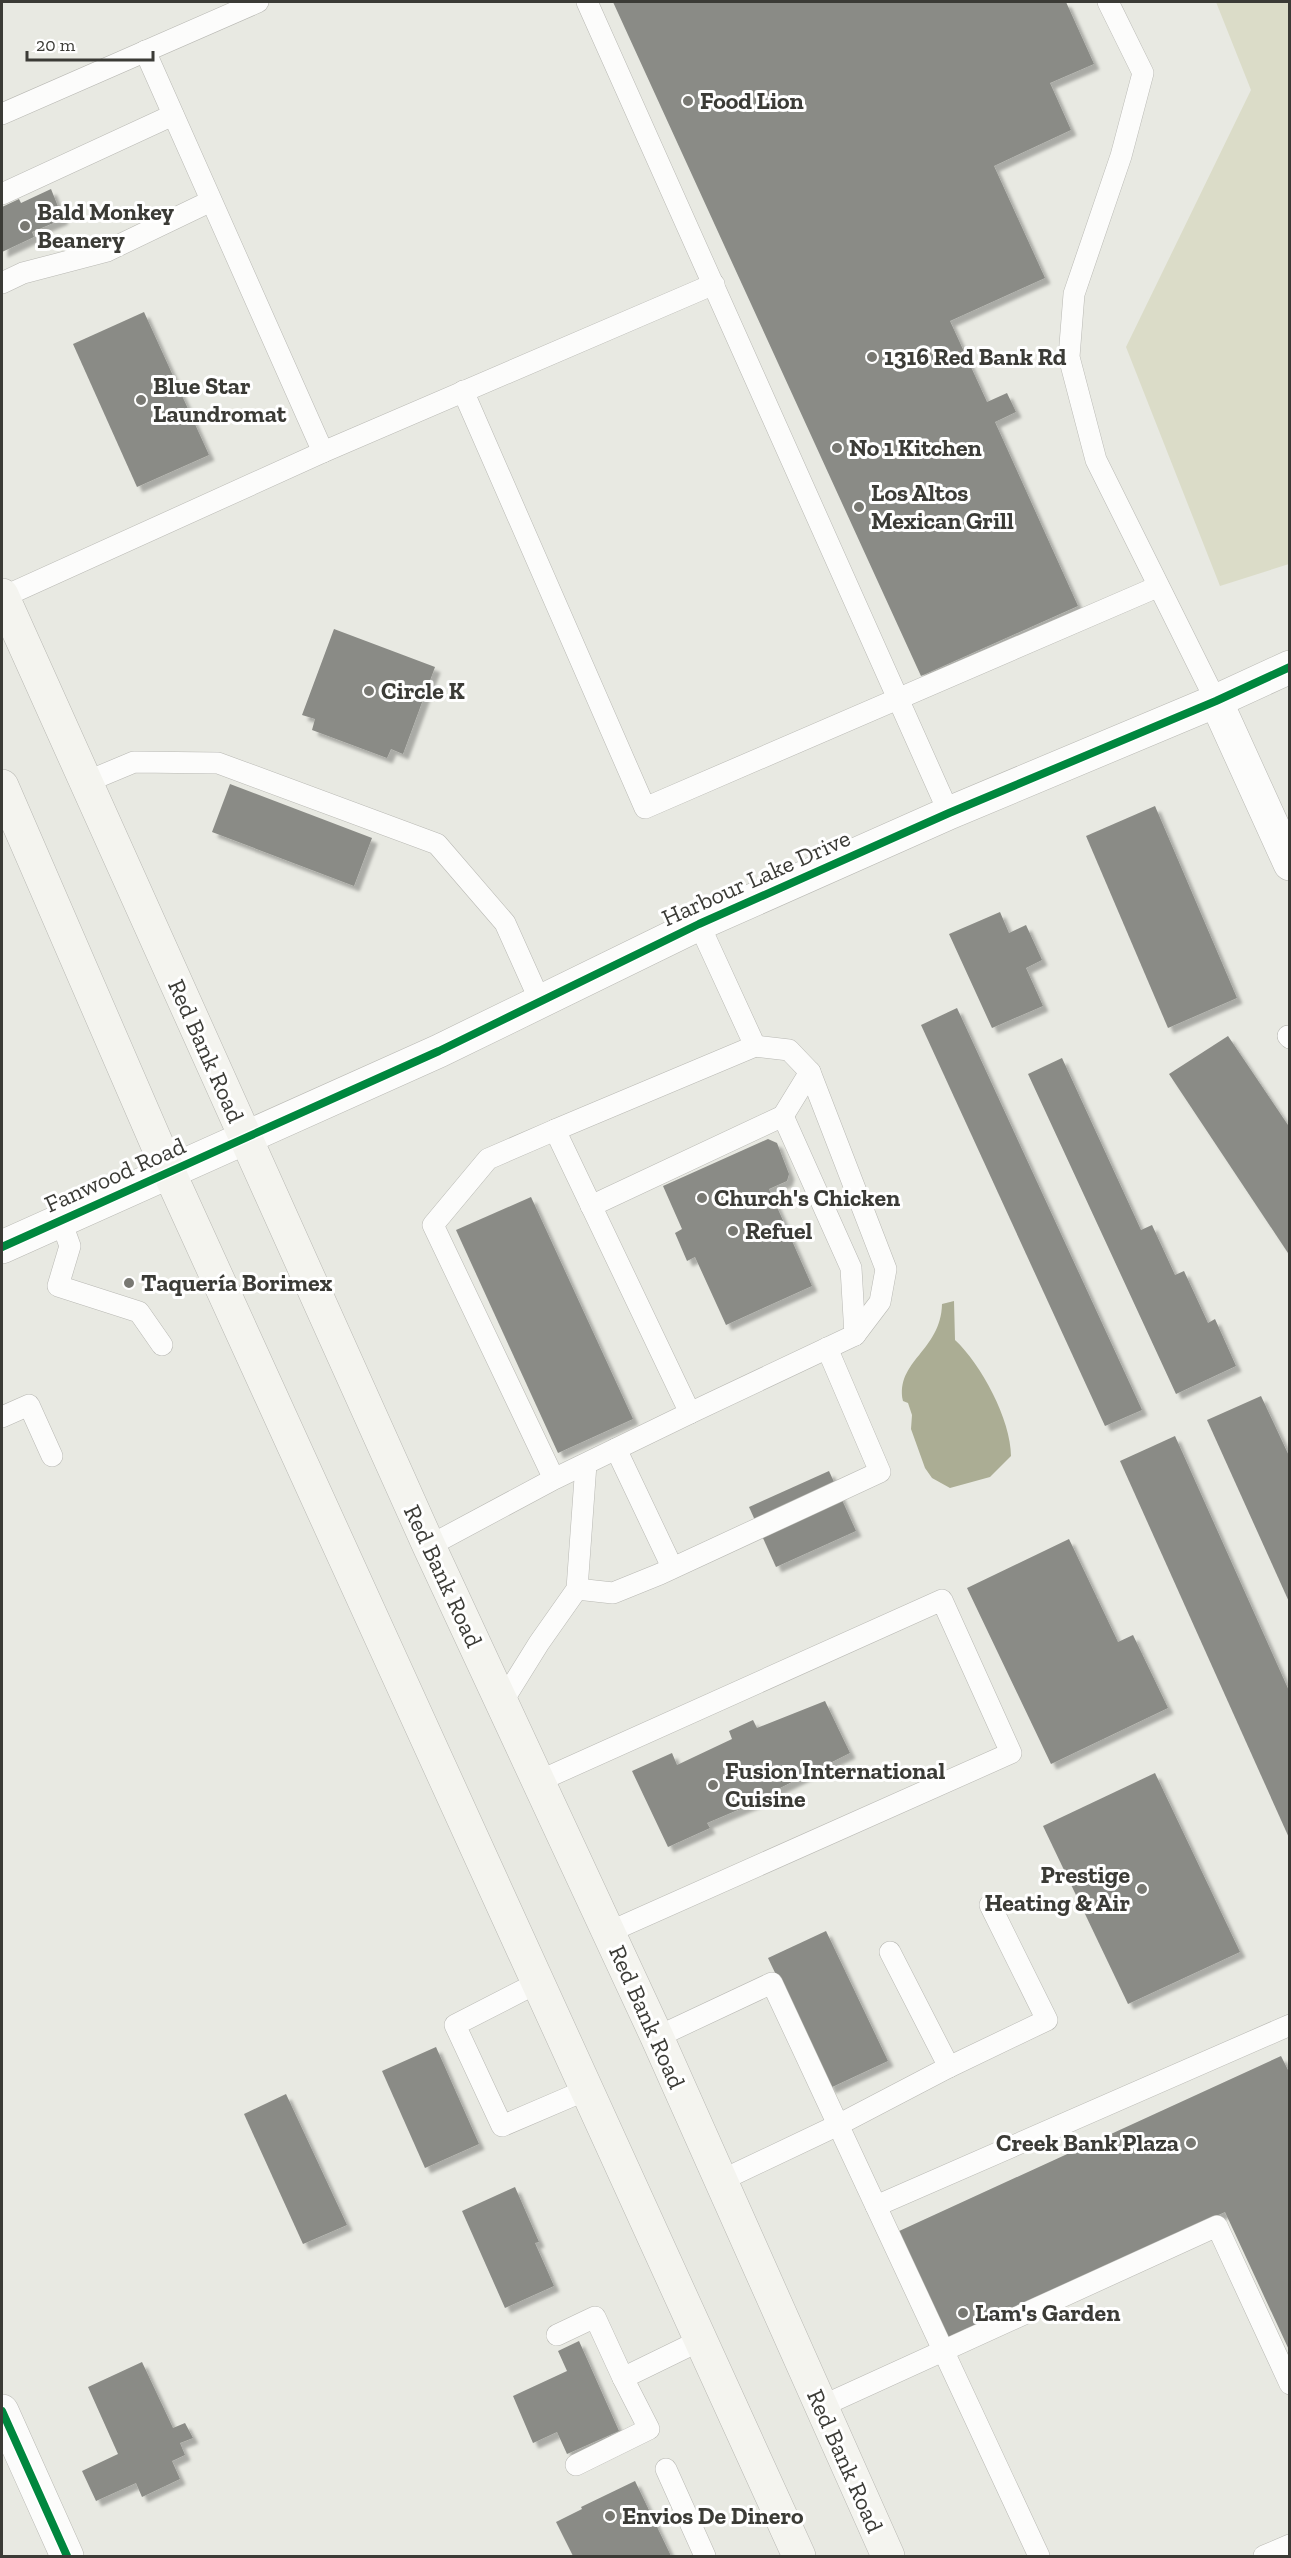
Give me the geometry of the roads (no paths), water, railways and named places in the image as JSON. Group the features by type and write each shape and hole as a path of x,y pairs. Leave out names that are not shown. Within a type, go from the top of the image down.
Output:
{"main road":[{"name":"Red Bank Road","path":"2,596 429,1546 657,2037 888,2556"},
{"path":"2,786 169,1172 799,2556"}],"street":[{"name":"Harbour Lake Drive","path":"245,1138 439,1051 699,924 949,813 1290,668"},
{"path":"1216,701 1290,864"},
{"name":"Fanwood Road","path":"2,1247 245,1138"},
{"path":"2,2411 67,2556"}],"lane":[{"path":"2,114 258,2"},
{"path":"587,2 900,698 949,813"},
{"path":"1108,2 1143,73 1121,156 1074,294 1069,357 1095,460 1216,701"},
{"path":"145,51 323,452"},
{"path":"2,194 173,115"},
{"path":"2,283 23,273 107,251 211,201"},
{"path":"2,596 323,452 714,284"},
{"path":"463,391 645,808 1157,587"},
{"path":"86,782 134,762 218,763 437,844 505,923 540,1001"},
{"path":"699,924 755,1046"},
{"path":"429,1546 554,1479 855,1335 880,1302 886,1269 810,1072 789,1050 755,1046 488,1159 433,1226 554,1479"},
{"path":"591,1206 783,1116 810,1072"},
{"path":"783,1116 851,1268 855,1335"},
{"path":"555,1130 690,1413"},
{"path":"61,1221 70,1246 58,1286 139,1312 162,1345"},
{"path":"577,1588 613,1593 880,1472 827,1348"},
{"path":"2,1417 29,1405 52,1456"},
{"path":"616,1449 672,1567"},
{"path":"501,1704 577,1588 586,1464"},
{"path":"539,1781 942,1600 1011,1753 609,1932"},
{"path":"720,2181 838,2125 1047,2020 990,1905"},
{"path":"890,1952 950,2067"},
{"path":"537,1983 455,2025 502,2126 586,2090"},
{"path":"657,2037 772,1983 1039,2556"},
{"path":"876,2206 1290,2025"},
{"path":"820,2406 1217,2226 1290,2384"},
{"path":"557,2335 595,2317 649,2429 576,2465"},
{"path":"623,2378 700,2340"},
{"path":"666,2469 705,2556"},
{"path":"1264,2556 1290,2545"}],"place":[{"name":"Food Lion","path":"688,101"},
{"name":"Bald Monkey Beanery","path":"25,226"},
{"name":"1316 Red Bank Rd","path":"872,357"},
{"name":"Blue Star Laundromat","path":"141,400"},
{"name":"No 1 Kitchen","path":"837,448"},
{"name":"Los Altos Mexican Grill","path":"859,507"},
{"name":"Circle K","path":"369,691"},
{"name":"Church's Chicken","path":"702,1198"},
{"name":"Refuel","path":"733,1231"},
{"name":"Taquería Borimex","path":"129,1283"},
{"name":"Fusion International Cuisine","path":"713,1785"},
{"name":"Prestige Heating & Air","path":"1142,1889"},
{"name":"Creek Bank Plaza","path":"1191,2143"},
{"name":"Lam's Garden","path":"963,2313"},
{"name":"Envios De Dinero","path":"610,2516"}]}
